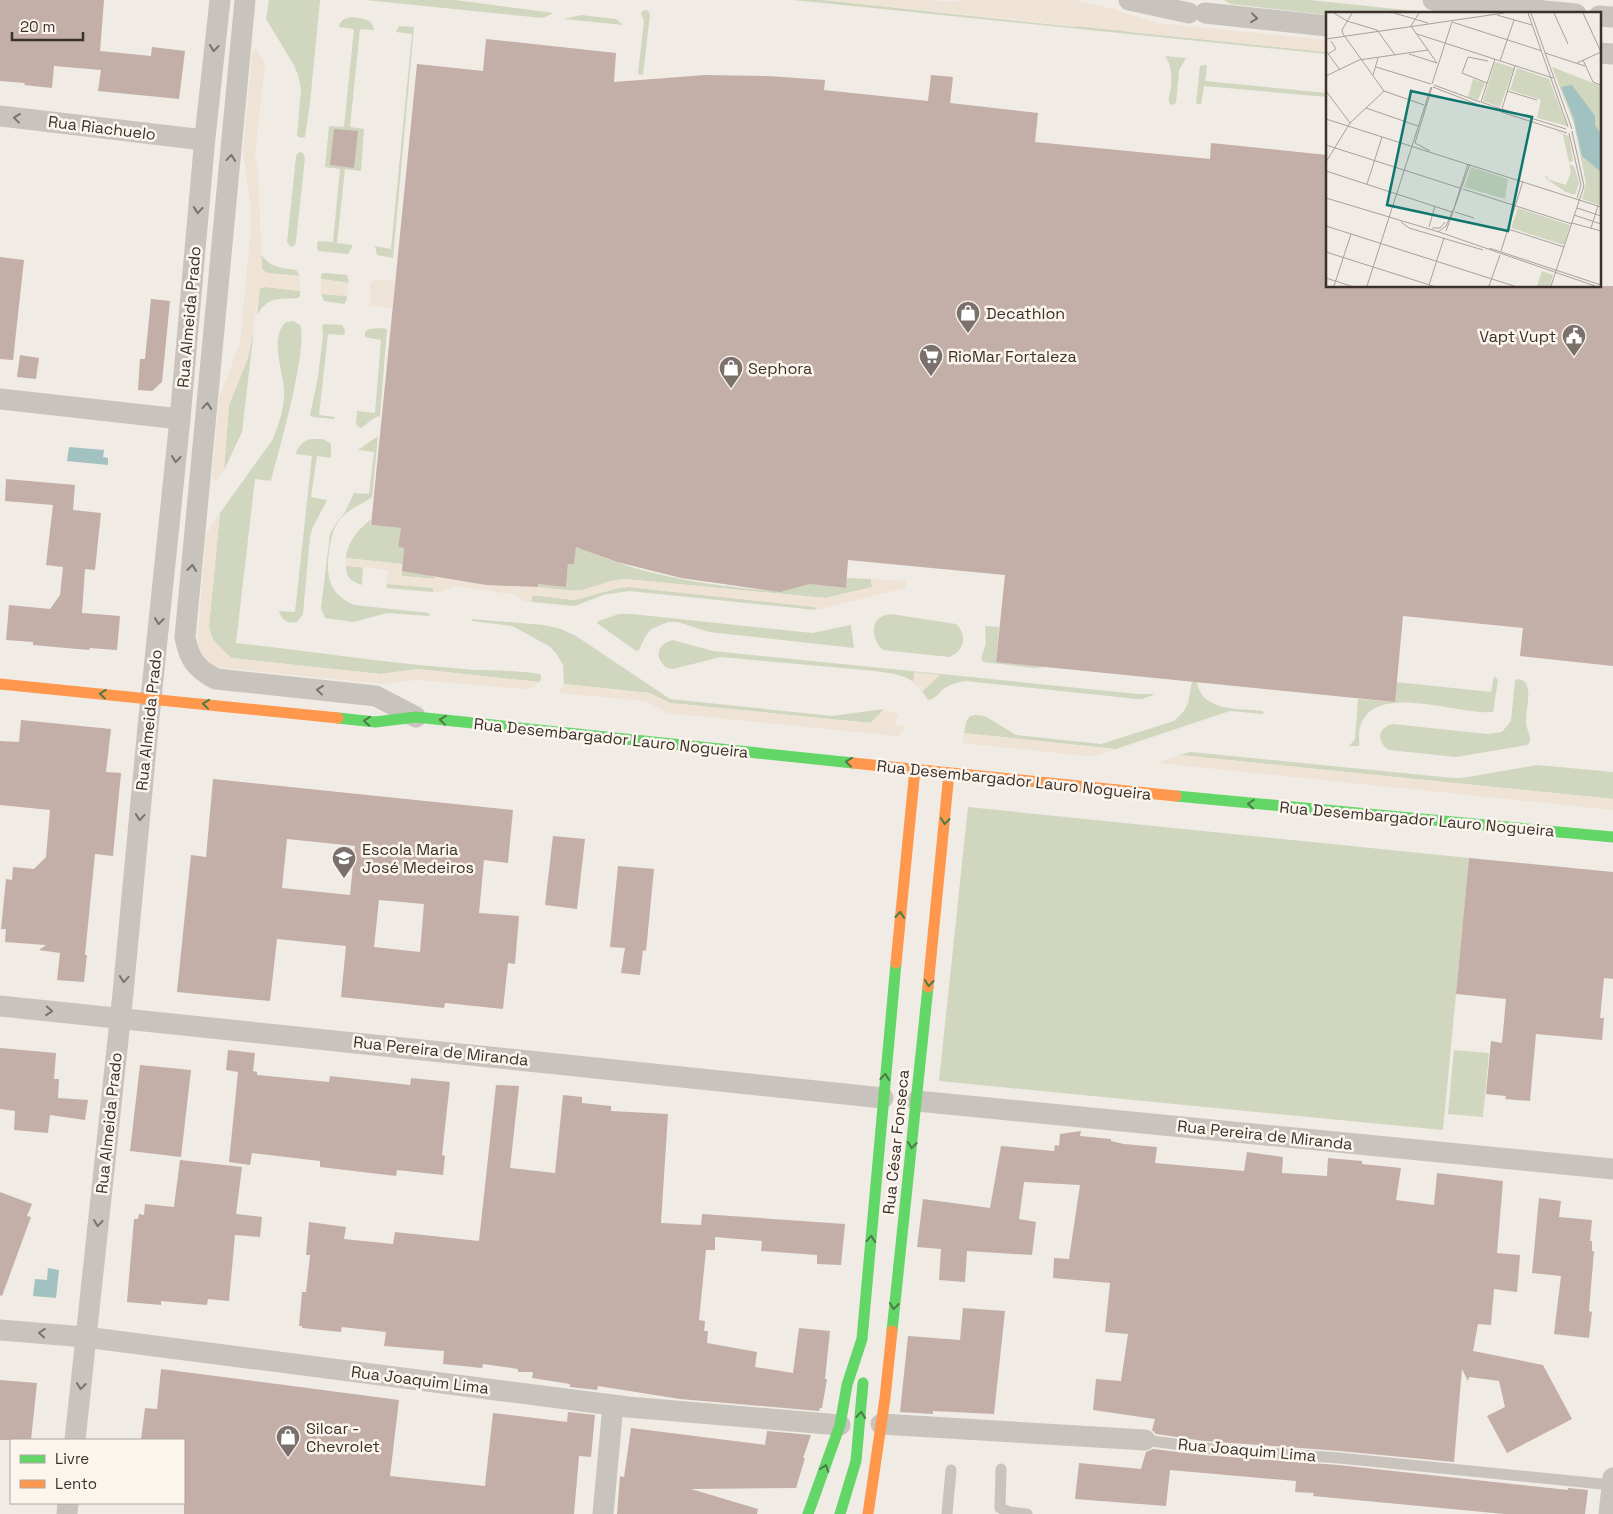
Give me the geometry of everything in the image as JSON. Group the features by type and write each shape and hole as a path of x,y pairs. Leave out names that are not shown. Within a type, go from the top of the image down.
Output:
{"street":[{"name":"Rua Almeida Prado","path":"75,1439 120,1018 180,419 204,140 220,0"},
{"name":"Rua Almeida Prado","path":"188,652 185,637 245,0"},
{"path":"1129,0 1198,7 1326,26"},
{"path":"1433,0 1556,12"},
{"path":"1600,16 1613,17"},
{"path":"1600,53 1613,54"},
{"name":"Rua Riachuelo","path":"0,116 204,140"},
{"path":"0,399 180,419"},
{"name":"Rua Desembargador Lauro Nogueira","path":"188,652 192,660 206,674 216,679 376,696 416,718"},
{"name":"Rua Desembargador Lauro Nogueira","path":"0,684 375,722 416,718 1109,790 1613,837"},
{"name":"Rua César Fonseca","path":"862,1339 882,1098 915,769"},
{"name":"Rua César Fonseca","path":"868,1514 881,1424 917,1101 949,773"},
{"name":"Rua Pereira de Miranda","path":"0,1006 882,1098"},
{"name":"Rua Pereira de Miranda","path":"917,1101 1613,1169"},
{"name":"Rua Joaquim Lima","path":"0,1330 85,1337 613,1405 840,1425"},
{"path":"808,1514 840,1425 847,1385 862,1339"},
{"path":"840,1514 856,1461 864,1390 862,1339"},
{"path":"603,1514 613,1405"},
{"name":"Rua Joaquim Lima","path":"881,1424 1145,1440"},
{"path":"1609,1514 1612,1487"}],"lane":[{"name":"Rua Joaquim Lima","path":"1145,1440 1203,1448 1339,1458 1612,1487"},
{"path":"1001,1469 1000,1508 1010,1512 1027,1514"},
{"path":"947,1514 951,1470"}],"green space":[{"path":"269,0 320,0 310,103 305,137 301,138 297,136 301,89 298,75 266,19"},
{"path":"366,0 455,0 554,13 542,18"},
{"path":"793,0 823,0 1075,27 1076,21 1130,32 1326,52 1326,54"},
{"path":"1224,0 1310,0 1425,12 1326,12 1326,15 1230,4"},
{"path":"647,10 650,14 643,75 638,74 644,21 641,13"},
{"path":"581,15 616,19 623,25 564,19"},
{"path":"352,17 369,21 374,30 360,29 350,127 364,129 361,171 345,169 337,243 353,245 348,254 318,251 317,246 318,241 333,242 340,169 325,167 329,126 344,127 354,29 339,27 343,20"},
{"path":"399,26 414,27 393,258 377,255 375,246 391,249 412,34 396,32"},
{"path":"1165,56 1186,58 1179,70 1176,103 1173,105 1170,104 1169,100 1171,71"},
{"path":"1207,65 1205,81 1326,93 1326,97 1204,86 1201,104 1198,104 1196,103 1200,66"},
{"path":"300,152 303,153 305,158 296,241 295,245 291,247 287,242 296,157"},
{"path":"261,254 268,262 280,267 296,270 300,276 267,273 262,269"},
{"path":"321,274 347,275 349,283 321,279"},
{"path":"260,288 300,291 300,296 298,298 270,301 257,315"},
{"path":"321,294 347,296 346,302 344,304 324,301"},
{"path":"293,321 300,325 302,337 297,376 271,481 255,479 236,643 414,665 530,673 541,675 539,682 418,669 380,674 231,658 216,644 211,635 209,625 220,513 273,439 284,402 278,354 278,337 286,322"},
{"path":"322,325 342,325 345,330 344,335 328,334 319,415 335,417 334,419 312,417 310,415 318,377 323,336"},
{"path":"254,329 242,432 224,470 229,405 248,358"},
{"path":"369,329 387,329 380,416 374,418 361,428 356,424 357,411 375,413 381,340 365,337 365,332"},
{"path":"378,436 372,497 351,509 338,522 330,547 328,560 329,576 334,589 339,595 354,605 429,613 429,616 387,613 354,622 325,618 321,608 330,534 336,523 345,512 354,493 369,494 374,452 358,450"},
{"path":"311,439 323,439 331,444 331,458 317,456 311,497 327,500 310,536 303,614 297,622 288,622 283,619 279,611 295,612 312,456 296,454 301,444"},
{"path":"371,519 370,525 401,528 398,547 404,548 402,571 430,573 435,579 401,576 401,564 346,558 354,536"},
{"path":"576,545 599,556 649,572 726,586 781,591 811,584 845,588 847,578 871,579 872,587 826,598 625,579 582,590 538,587 538,584 566,587 568,564 574,564"},
{"path":"346,566 363,567 362,585 350,578"},
{"path":"387,584 434,588 433,592 386,588"},
{"path":"629,587 815,607 816,610 629,591 603,595 575,606 531,602 532,595 574,600"},
{"path":"619,614 812,633 851,625 854,648 709,632 678,622 668,622 651,629 639,650 636,651 597,623"},
{"path":"891,614 956,624 962,633 963,643 954,655 949,657 883,650 874,634 875,623 884,616"},
{"path":"472,619 544,625 561,629 576,636 670,699 832,716 884,709 871,723 670,703 650,693 564,684 563,665 549,646 512,626 472,621"},
{"path":"985,626 999,627 996,661 1047,667 1034,668 983,662 981,659 986,643"},
{"path":"673,640 713,651 1138,694 1155,694 1137,699 965,681 950,685 928,700 919,687 907,678 896,674 875,671 721,657 673,669 667,668 660,660 659,652 663,645"},
{"path":"1494,676 1498,680 1493,712 1478,712 1419,703 1382,705 1368,713 1360,727 1359,746 1349,746 1355,739 1358,699 1394,702 1396,682 1491,692"},
{"path":"1519,679 1525,682 1528,690 1526,723 1530,742 1527,745 1456,757 1389,750 1380,739 1384,728 1393,724 1487,734 1502,732 1511,721 1515,680"},
{"path":"1192,682 1197,682 1200,692 1213,704 1222,707 1262,711 1264,714 1230,711 1116,749 964,733 966,722 970,716 976,715 990,719 1016,735 1101,744 1174,721 1184,711 1188,703"},
{"path":"1191,752 1453,778 1537,765 1613,772 1613,799 1179,755"},
{"path":"968,807 1469,858 1443,1130 939,1081"},
{"path":"1454,1050 1489,1053 1483,1117 1448,1114"}],"shaded area":[{"path":"823,0 925,0 948,2 969,0 1075,0 1114,9 1156,23 1326,40 1326,52"},
{"path":"256,49 265,63 255,154 258,174 262,269 267,273 300,277 300,291 260,288 248,358 229,405 224,470 216,480 212,477 219,398 240,343 250,238 250,203 243,150 252,55 253,50"},
{"path":"321,279 349,283 347,296 321,294"},
{"path":"375,279 395,281 392,308 370,305 370,284"},
{"path":"220,513 209,625 210,635 214,641 231,658 380,674 418,669 539,682 532,688 526,689 416,680 383,684 214,667 203,660 197,646 206,535"},
{"path":"346,558 402,564 402,576 434,579 435,577 486,585 538,587 571,591 583,590 610,581 625,579 826,598 872,587 871,579 906,581 905,588 816,610 815,607 629,587 574,600 532,595 531,602 524,601 516,595 455,586 440,592 433,592 433,588 387,584 388,570 346,566"},
{"path":"914,672 940,675 922,692 913,682"},
{"path":"564,684 650,693 670,703 871,723 884,709 899,715 894,725 906,726 898,736 667,713 646,701 559,693"},
{"path":"964,733 1116,749 1094,756 1086,756 981,745 963,743"},
{"path":"1179,755 1613,799 1613,810 1158,763"}],"water":[{"path":"69,447 104,450 103,457 108,458 108,465 67,461"},
{"path":"48,1268 59,1270 56,1298 33,1296 35,1279 47,1280"}],"building":[{"path":"0,0 104,0 100,51 151,56 152,47 185,51 179,99 98,91 101,70 54,66 52,88 0,81"},
{"name":"RioMar Fortaleza","path":"486,39 616,53 614,82 705,75 768,76 825,80 824,90 928,101 931,75 953,77 950,103 1038,113 1035,142 1210,159 1211,143 1326,155 1326,288 1600,288 1600,286 1613,286 1613,666 1520,656 1523,628 1403,616 1395,702 996,662 1005,575 848,560 846,588 810,584 780,592 681,578 617,562 576,547 574,564 568,564 566,587 538,584 538,587 486,585 402,571 404,548 398,547 401,528 371,525 417,64 483,71"},
{"path":"334,129 358,131 354,168 330,165"},
{"path":"0,257 24,260 13,360 0,359"},
{"path":"151,299 170,301 162,382 152,391 138,390 140,359 145,359"},
{"path":"20,355 39,358 36,379 17,377"},
{"path":"6,479 75,485 73,510 101,513 95,570 85,569 82,613 120,616 117,650 66,648 33,645 33,642 6,640 9,605 50,609 60,595 63,567 46,565 53,505 5,501"},
{"path":"21,720 111,729 106,772 121,773 113,856 95,854 84,982 57,980 60,953 39,950 46,945 5,942 6,929 1,929 6,879 12,880 13,867 34,869 46,857 50,810 0,805 0,741 19,742"},
{"path":"213,779 513,810 508,863 484,860 479,913 519,916 515,964 508,963 503,1009 445,1003 444,1008 341,997 346,946 277,939 270,1001 177,992 191,855 206,857","holes":["287,839 355,846 350,895 282,888","379,900 424,904 420,952 374,947"]},
{"path":"553,836 585,839 577,909 545,905"},
{"path":"1469,858 1613,872 1613,979 1604,978 1600,1018 1604,1018 1602,1040 1536,1034 1530,1101 1505,1099 1506,1096 1486,1094 1491,1041 1502,1043 1506,999 1456,994"},
{"path":"618,866 654,869 646,951 643,950 640,975 621,973 625,948 610,947"},
{"path":"0,1048 56,1053 54,1079 59,1079 58,1098 88,1100 85,1120 50,1115 48,1133 14,1130 15,1111 0,1109"},
{"path":"228,1050 255,1053 253,1071 257,1072 257,1075 329,1082 330,1076 410,1085 411,1078 450,1082 442,1155 445,1156 443,1175 397,1170 396,1176 320,1167 320,1161 252,1153 250,1165 229,1162 238,1072 226,1070"},
{"path":"140,1065 191,1070 181,1157 130,1151"},
{"path":"496,1085 519,1086 510,1168 555,1173 563,1095 582,1097 582,1103 611,1106 611,1111 668,1114 661,1223 701,1225 702,1214 845,1224 841,1265 817,1264 817,1255 761,1251 762,1241 715,1237 715,1250 706,1250 699,1320 705,1321 704,1331 708,1331 707,1343 757,1352 755,1367 793,1373 799,1328 830,1331 825,1379 827,1379 822,1408 819,1411 680,1399 598,1386 597,1390 570,1387 570,1384 532,1378 533,1372 518,1372 518,1369 483,1364 482,1368 443,1364 444,1351 384,1346 386,1332 342,1327 341,1332 302,1328 302,1326 299,1326 302,1292 306,1292 310,1255 306,1255 309,1222 346,1227 344,1239 393,1244 395,1232 479,1241"},
{"path":"1081,1131 1080,1136 1111,1139 1111,1141 1124,1144 1157,1147 1155,1163 1244,1171 1247,1152 1283,1157 1282,1173 1327,1176 1328,1158 1362,1161 1362,1164 1401,1168 1396,1200 1434,1205 1437,1173 1503,1181 1497,1253 1520,1255 1517,1292 1494,1289 1491,1325 1478,1324 1473,1351 1543,1365 1572,1419 1507,1453 1487,1416 1505,1407 1499,1381 1469,1377 1468,1381 1462,1369 1454,1462 1204,1441 1156,1434 1152,1430 1155,1419 1093,1410 1096,1379 1121,1381 1128,1334 1105,1332 1110,1283 1053,1278 1054,1258 1069,1259 1080,1185 1024,1182 1019,1219 1036,1222 1032,1255 967,1251 965,1282 939,1280 941,1249 917,1247 923,1199 990,1208 1001,1146 1054,1151 1055,1145 1059,1146 1060,1134"},
{"path":"180,1160 242,1167 236,1214 262,1217 260,1237 235,1235 229,1301 208,1299 207,1305 161,1301 161,1305 127,1302 134,1219 138,1219 139,1214 144,1215 145,1204 174,1207"},
{"path":"0,1192 32,1204 27,1216 31,1217 2,1296 0,1295"},
{"path":"1539,1198 1561,1201 1559,1217 1592,1220 1590,1241 1592,1241 1592,1251 1594,1251 1589,1311 1592,1312 1589,1338 1554,1334 1561,1276 1532,1273"},
{"path":"963,1308 1005,1311 994,1414 933,1411 933,1414 900,1412 908,1336 960,1340"},
{"name":"Silcar - Chevrolet","path":"161,1369 399,1400 390,1476 485,1486 493,1413 567,1422 568,1412 595,1415 591,1457 579,1456 574,1514 184,1514 185,1439 141,1439 145,1408 157,1409"},
{"path":"0,1380 37,1383 31,1439 0,1440"},
{"path":"631,1428 765,1445 767,1431 811,1435 796,1488 691,1489 758,1509 757,1514 617,1514 620,1476 624,1477"},
{"path":"1153,1449 1202,1455 1338,1465 1568,1490 1568,1488 1588,1490 1585,1514 1505,1514 1313,1496 1314,1493 1295,1492 1296,1481 1170,1470 1166,1506 1075,1499 1079,1463 1141,1469 1146,1452"}],"traffic: fast":[{"path":"338,718 375,722 416,717 853,763"},
{"path":"1176,796 1613,837"},
{"path":"862,1339 896,963"},
{"path":"892,1331 928,987"},
{"path":"808,1514 840,1425 847,1385 862,1339"},
{"path":"840,1514 856,1461 863,1383"}],"traffic: slow":[{"path":"0,684 338,718"},
{"path":"853,763 1176,796"},
{"path":"896,963 915,769"},
{"path":"928,987 949,773"},
{"path":"868,1514 885,1398 892,1331"}],"place":[{"name":"Decathlon","path":"968,334"},
{"name":"Vapt Vupt","path":"1574,357"},
{"name":"RioMar Fortaleza","path":"931,377"},
{"name":"Sephora","path":"731,389"},
{"name":"Escola Maria José Medeiros","path":"344,879"},
{"name":"Silcar - Chevrolet","path":"288,1458"}]}
